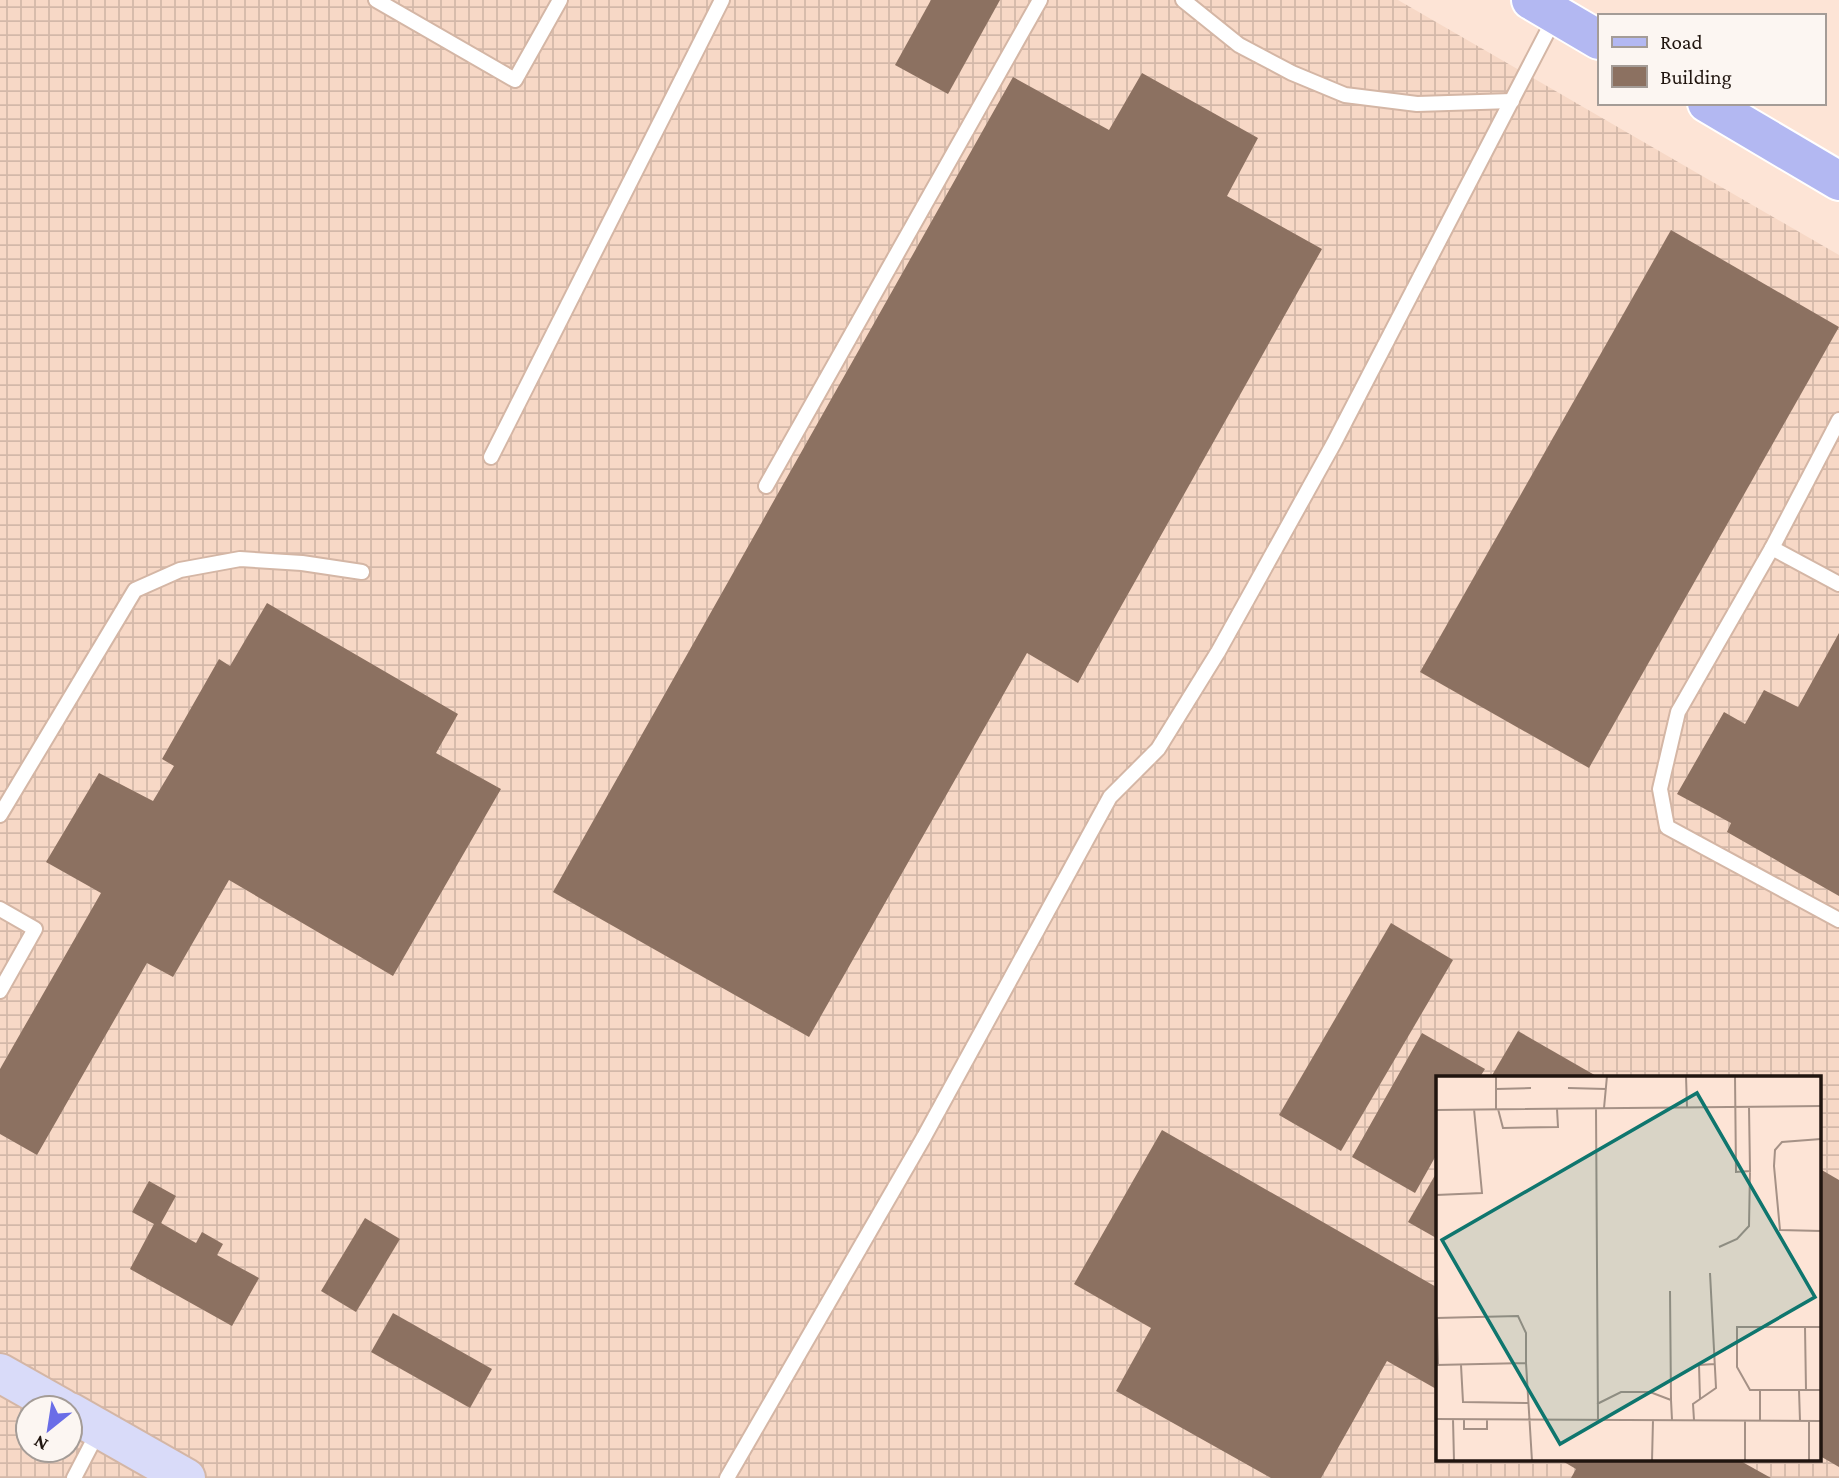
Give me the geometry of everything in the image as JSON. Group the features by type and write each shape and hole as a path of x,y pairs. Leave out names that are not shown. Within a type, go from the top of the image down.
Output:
{"main road":[{"path":"1544,7 1598,39"},
{"path":"1710,105 1839,181"},
{"path":"0,1373 37,1394"},
{"path":"85,1421 186,1478"}],"lane":[{"path":"376,0 515,80 560,0"},
{"path":"491,457 722,0"},
{"path":"766,486 1040,0"},
{"path":"1183,0 1239,46 1292,73 1345,95 1417,104 1512,101"},
{"path":"727,1478 924,1137 1110,797 1158,749 1218,652 1334,443 1512,101 1544,7"},
{"path":"1839,419 1772,548 1678,712 1660,789 1667,827 1839,920"},
{"path":"1772,548 1839,584"},
{"path":"0,815 135,590 180,569 240,559 302,563 362,572"},
{"path":"0,909 35,929 0,991"},
{"path":"74,1478 85,1421"}],"shaded area":[{"path":"0,0 1398,0 1839,255 1839,1478 0,1478"}],"building":[{"path":"931,0 1000,0 948,94 895,65"},
{"path":"1142,73 1258,138 1227,196 1322,249 1078,683 1027,653 809,1037 553,892 1013,77 1109,130"},
{"path":"1671,230 1839,327 1589,768 1420,672"},
{"path":"267,603 458,714 436,753 501,789 393,976 229,880 173,977 147,963 37,1155 0,1134 0,1069 101,893 46,862 99,773 153,801 174,766 162,759 219,659 230,666"},
{"path":"1839,633 1839,896 1727,832 1731,823 1677,794 1724,712 1745,724 1764,690 1798,707"},
{"path":"1391,923 1453,960 1341,1151 1279,1115"},
{"path":"1518,1031 1596,1076 1492,1076"},
{"path":"1422,1033 1485,1069 1481,1076 1436,1076 1436,1156 1415,1193 1352,1157"},
{"path":"1162,1130 1436,1287 1436,1389 1387,1361 1321,1478 1271,1478 1116,1391 1151,1328 1074,1284"},
{"path":"1822,1170 1839,1180 1839,1467 1822,1457"},
{"path":"1436,1173 1436,1238 1408,1222"},
{"path":"149,1181 176,1196 161,1223 196,1243 202,1232 223,1244 217,1255 259,1278 232,1326 130,1269 154,1224 132,1212"},
{"path":"365,1218 400,1239 356,1312 321,1291"},
{"path":"393,1313 492,1369 470,1408 371,1352"},
{"path":"1561,1460 1739,1460 1771,1478 1571,1478 1576,1469"}]}
